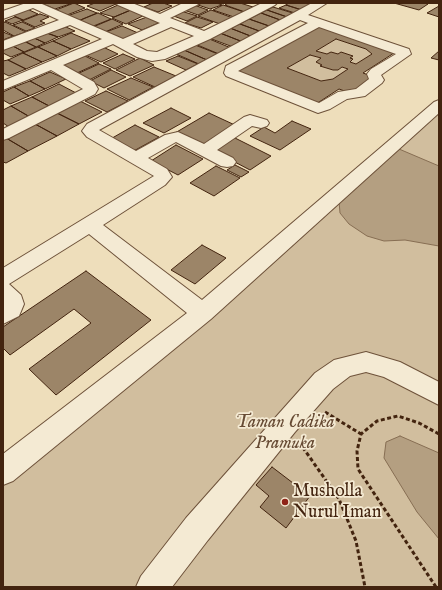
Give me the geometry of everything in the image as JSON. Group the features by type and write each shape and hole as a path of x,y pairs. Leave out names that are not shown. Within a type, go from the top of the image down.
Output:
{"street":[{"path":"122,3 205,36"},
{"path":"160,18 193,3"},
{"path":"3,15 34,4 142,54 156,57 205,36 271,3"},
{"path":"3,278 162,179 163,177 161,173 93,134 90,131 91,130 321,3"},
{"path":"298,15 319,22 404,53 376,72 374,74 377,80 360,93 343,95 325,106 318,108 233,75 230,71 244,61 319,22"},
{"path":"3,46 71,20"},
{"path":"3,86 52,65 172,22"},
{"path":"3,135 90,91 91,89 89,85 52,65"},
{"path":"3,471 203,313 439,105"},
{"path":"205,151 250,120 262,124"},
{"path":"135,159 174,137 178,137 227,162"},
{"path":"90,225 203,313"},
{"path":"3,290 13,301 13,304 11,310 3,316"},
{"path":"152,587 197,529 286,424 324,381 342,367 366,362 391,369 439,394"}],"path":[{"path":"306,401 361,434"},
{"path":"436,587 358,469 356,451 361,434 377,421 398,416 420,423 439,434"},
{"path":"286,424 339,499 356,541 365,587"}],"green space":[{"path":"336,39 366,49 372,54 356,64 350,62 353,60 350,58 352,56 327,54 316,51"},
{"path":"310,55 321,58 316,62 322,65 321,66 332,70 338,70 342,67 348,69 333,79 321,81 287,68"},
{"name":"Taman Cadika Pramuka","path":"439,102 439,587 3,587 3,469"}],"shaded area":[{"path":"399,149 439,166 439,246 405,240 384,241 367,236 349,224 340,213 339,201"},
{"path":"400,436 439,453 439,539 417,512 384,458 386,442"}],"building":[{"path":"73,3 55,9 43,4"},
{"path":"74,3 85,8 67,15 56,10"},
{"path":"95,3 116,4 100,11 87,6"},
{"path":"153,3 163,3 172,6 158,12 144,7"},
{"path":"202,3 217,3 222,5 210,9 198,5"},
{"path":"228,3 240,3 253,7 245,12 225,5"},
{"path":"289,3 306,3 312,5 302,10 286,5"},
{"path":"394,3 423,3 428,4 419,10"},
{"path":"118,5 131,10 114,17 100,13"},
{"path":"194,5 208,10 198,15 184,10"},
{"path":"223,5 244,12 234,17 213,10"},
{"path":"286,5 302,10 295,13 279,8"},
{"path":"439,6 439,17 427,13"},
{"path":"273,7 296,14 290,18 267,10"},
{"path":"27,9 38,14 23,20 8,13"},
{"path":"87,9 97,13 78,21 67,16"},
{"path":"133,9 147,14 126,24 112,18"},
{"path":"211,10 233,18 220,24 198,16"},
{"path":"267,10 290,18 283,21 261,13"},
{"path":"181,11 197,16 187,21 171,15"},
{"path":"98,13 111,19 91,27 78,21"},
{"path":"261,13 283,21 272,27 249,19"},
{"path":"40,14 49,17 40,21 45,23 35,27 22,21"},
{"path":"15,17 23,20 12,24 5,21"},
{"path":"147,17 161,22 142,30 128,24"},
{"path":"197,17 213,22 201,28 185,23"},
{"path":"112,19 123,24 105,32 93,27"},
{"path":"249,19 272,27 262,32 240,24"},
{"path":"5,22 26,32 14,36 3,30 3,23"},
{"path":"22,22 35,28 26,31 13,25"},
{"path":"240,24 262,32 253,37 230,28"},
{"path":"122,26 138,33 122,40 106,32"},
{"path":"317,26 394,53 363,73 374,77 350,93 339,89 313,106 232,71","holes":["336,39 366,49 372,54 356,64 350,62 353,59 350,58 353,56 341,52 338,54 331,52 327,54 316,51","310,55 321,58 316,62 322,65 320,66 333,70 338,70 342,67 348,69 333,79 321,81 287,68"]},
{"path":"56,27 60,29 66,27 75,31 58,37 44,32"},
{"path":"230,28 253,37 243,42 220,33"},
{"path":"3,32 13,36 3,40"},
{"path":"44,32 58,37 45,43 32,37"},
{"path":"71,33 90,41 71,49 53,41"},
{"path":"220,33 243,42 233,47 209,38"},
{"path":"32,37 45,43 36,47 22,40"},
{"path":"207,38 231,48 219,54 195,44"},
{"path":"22,40 36,47 24,52 11,45"},
{"path":"53,41 71,49 57,56 38,47"},
{"path":"11,45 24,52 11,57 3,53 3,48"},
{"path":"195,45 218,54 207,60 184,50"},
{"path":"38,47 57,56 42,62 23,53"},
{"path":"103,47 118,54 101,62 85,55"},
{"path":"184,50 207,60 199,64 176,54"},
{"path":"439,51 439,60 431,58"},
{"path":"23,53 42,62 26,69 8,60"},
{"path":"123,54 135,59 115,69 103,63"},
{"path":"85,56 99,63 77,73 63,65"},
{"path":"178,56 198,64 186,70 166,61"},
{"path":"140,58 154,65 130,76 116,70"},
{"path":"8,60 26,69 9,76 3,73 3,61"},
{"path":"99,64 111,69 89,80 77,74"},
{"path":"154,67 176,76 155,87 133,77"},
{"path":"111,70 126,77 104,88 90,81"},
{"path":"50,72 66,79 45,89 30,81"},
{"path":"131,78 153,87 129,100 107,89"},
{"path":"30,81 45,89 29,96 14,87"},
{"path":"59,84 78,94 51,107 32,97"},
{"path":"14,87 29,96 10,104 3,100 3,92"},
{"path":"106,91 128,101 107,112 85,101"},
{"path":"32,97 51,107 30,117 11,106"},
{"path":"80,101 102,112 79,124 57,113"},
{"path":"11,106 30,117 9,127 3,123 3,110"},
{"path":"171,108 191,118 164,133 143,123"},
{"path":"57,113 79,124 57,136 35,124"},
{"path":"209,113 237,126 203,147 175,133"},
{"path":"292,121 311,129 280,150 250,136 264,127 275,133"},
{"path":"35,124 57,136 28,151 6,138"},
{"path":"135,125 159,137 130,153 107,141"},
{"path":"233,137 271,156 250,170 212,150"},
{"path":"6,138 28,151 6,163 3,162 3,140"},
{"path":"176,145 203,159 178,175 151,161"},
{"path":"235,165 249,172 241,177 227,170"},
{"path":"216,166 240,178 214,196 190,183"},
{"path":"202,245 226,258 195,284 171,270"},
{"path":"86,271 151,320 56,395 29,369 91,323 74,309 10,355 3,348 3,327"},
{"name":"Musholla Nurul Iman","path":"272,467 310,496 286,528 260,507 269,496 256,485"}],"place":[{"name":"Musholla Nurul Iman","path":"285,502"}]}
